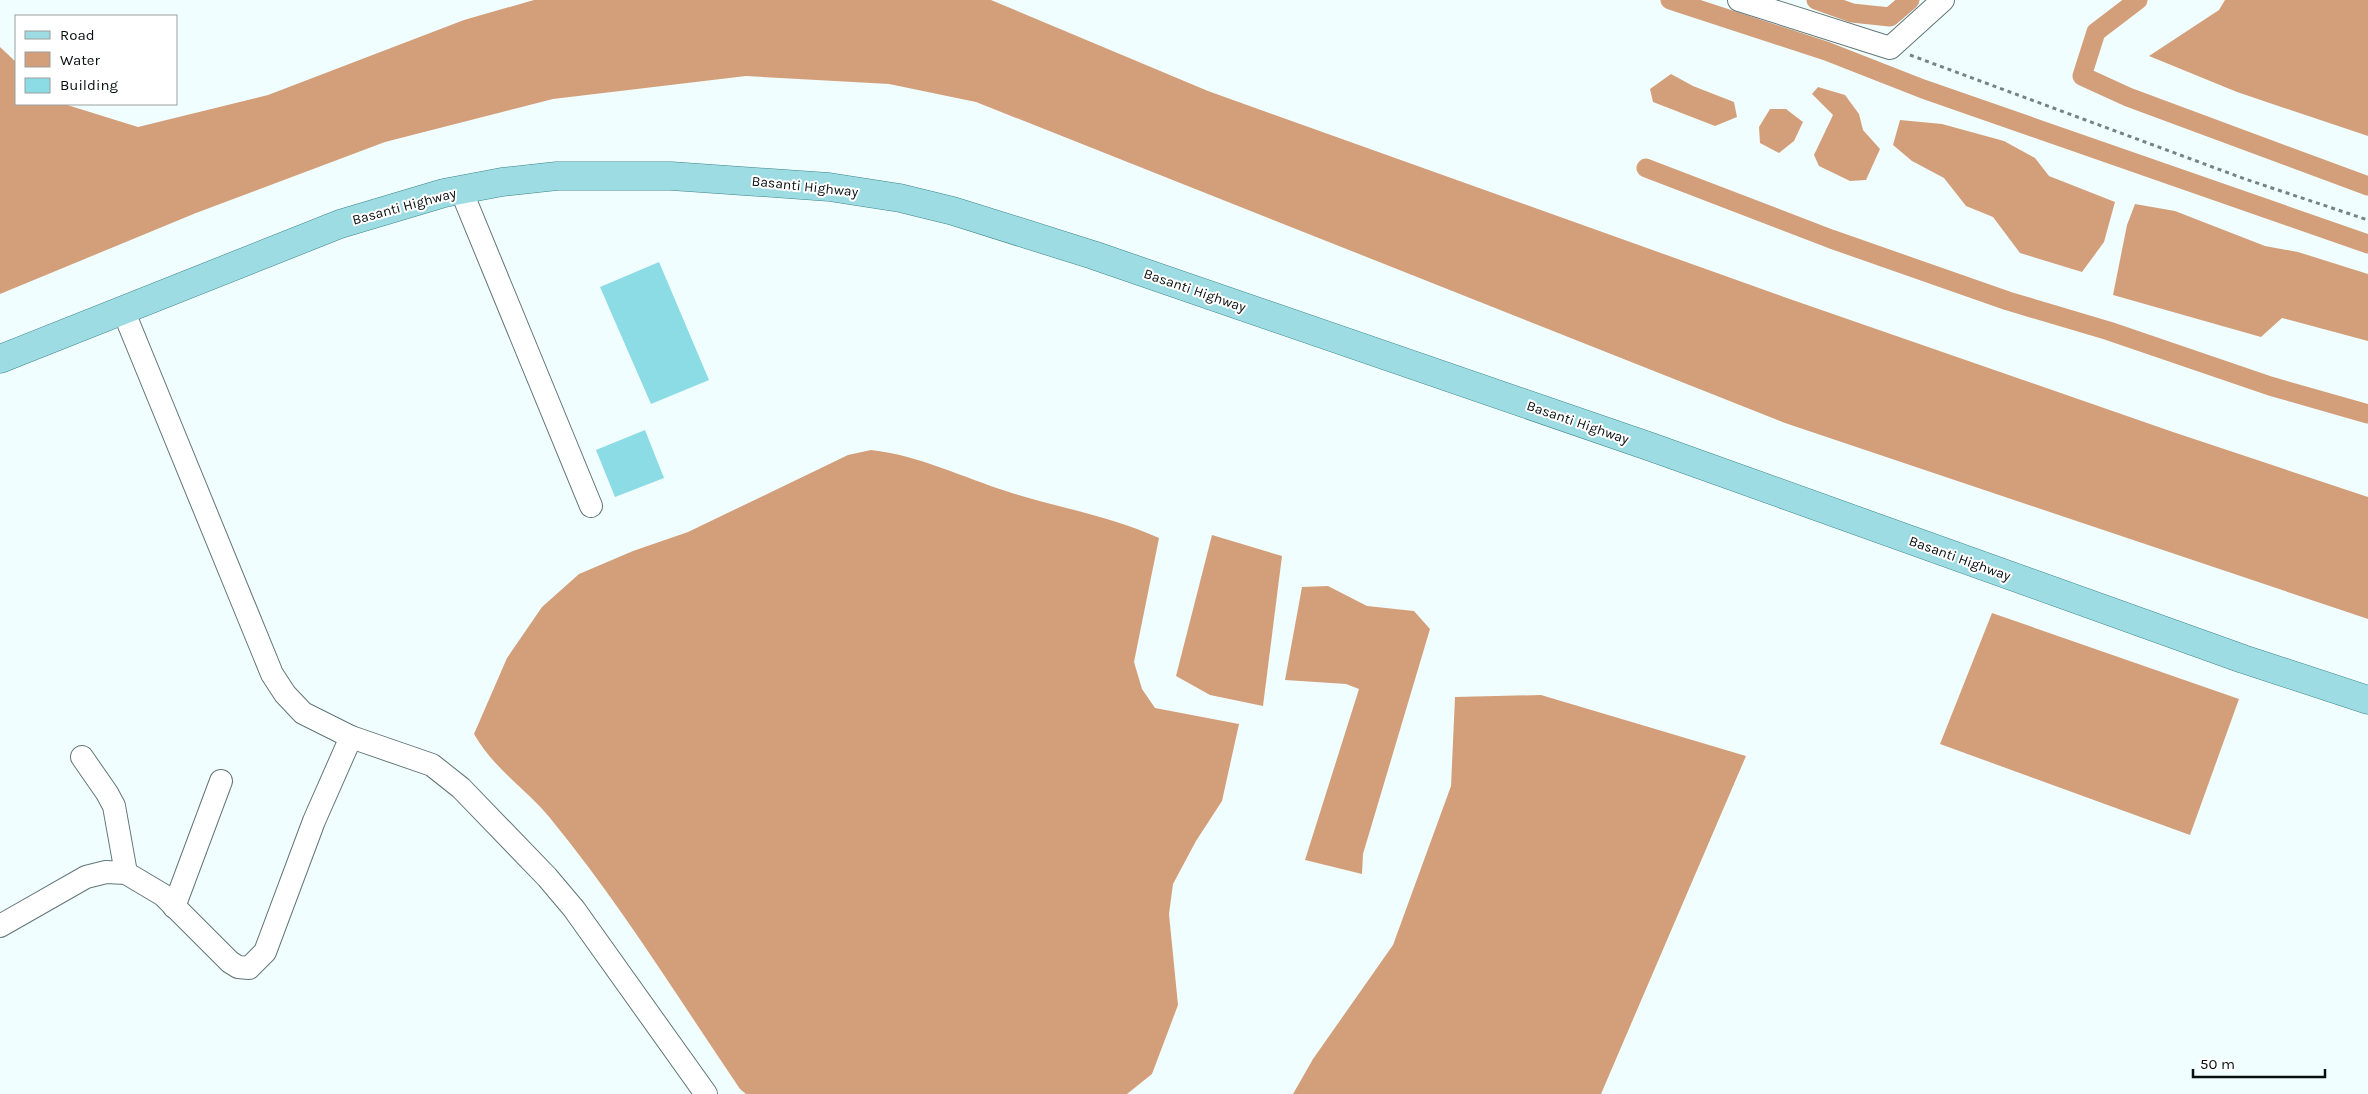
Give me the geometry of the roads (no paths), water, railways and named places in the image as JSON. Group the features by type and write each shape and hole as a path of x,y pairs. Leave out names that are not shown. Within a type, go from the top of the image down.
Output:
{"main road":[{"name":"Basanti Highway","path":"0,359 340,224 410,202 461,190 502,182 558,176 671,176 829,187 900,198 954,211 1093,255 1642,444 2225,652 2368,700"}],"street":[{"path":"1738,0 1890,48 1943,0"},
{"path":"461,190 592,506"},
{"path":"124,310 272,674 285,694 303,714 351,737 432,765 461,788 546,877 574,910 706,1094"},
{"path":"0,926 86,877 106,872 126,873 163,895 230,962 238,967 249,968 265,952 314,821 351,737"},
{"path":"82,757 114,806 126,873"},
{"path":"174,906 221,781"}],"water":[{"path":"534,0 991,0 1208,91 1784,297 2173,432 2368,497 2368,619 1785,423 976,102 889,84 746,76 553,99 385,142 196,213 0,294 0,47 15,61 15,105 67,105 138,127 268,95 464,20"},
{"path":"2225,0 2368,0 2368,136 2237,92 2149,56 2219,10"},
{"path":"1671,74 1693,86 1734,102 1737,117 1715,126 1653,102 1650,89"},
{"path":"1818,87 1845,95 1859,114 1863,130 1880,149 1866,180 1850,181 1819,166 1814,155 1833,115 1812,94"},
{"path":"1770,109 1786,109 1803,122 1794,141 1779,153 1760,143 1759,127"},
{"path":"1900,120 1942,124 2004,141 2035,158 2049,176 2115,202 2104,242 2082,272 2020,253 1993,217 1966,206 1944,178 1912,161 1893,145"},
{"path":"2135,204 2175,211 2265,246 2298,252 2368,274 2368,341 2282,318 2261,337 2113,295 2127,225"},
{"path":"871,450 924,462 1009,492 1104,518 1159,538 1134,662 1142,689 1155,708 1239,724 1222,801 1196,841 1173,884 1169,914 1178,1005 1152,1074 1127,1094 746,1094 740,1089 625,917 576,850 541,807 500,768 474,734 507,658 542,607 579,574 633,551 688,532 848,455"},
{"path":"1212,535 1282,556 1263,706 1210,695 1176,676"},
{"path":"1328,586 1367,606 1414,611 1430,629 1363,854 1362,874 1305,860 1359,689 1346,684 1285,680 1302,587"},
{"path":"1992,613 2239,699 2190,835 1940,744"},
{"path":"1541,695 1746,756 1601,1094 1293,1094 1313,1059 1393,945 1451,786 1455,697"}],"waterway":[{"path":"1670,0 1826,51 1923,89 2368,244"},
{"path":"1816,0 1852,13 1890,17 1910,0"},
{"path":"2138,0 2096,32 2082,76 2128,97 2368,186"},
{"path":"1646,168 1831,239 2008,301 2109,331 2270,386 2368,414"}]}
